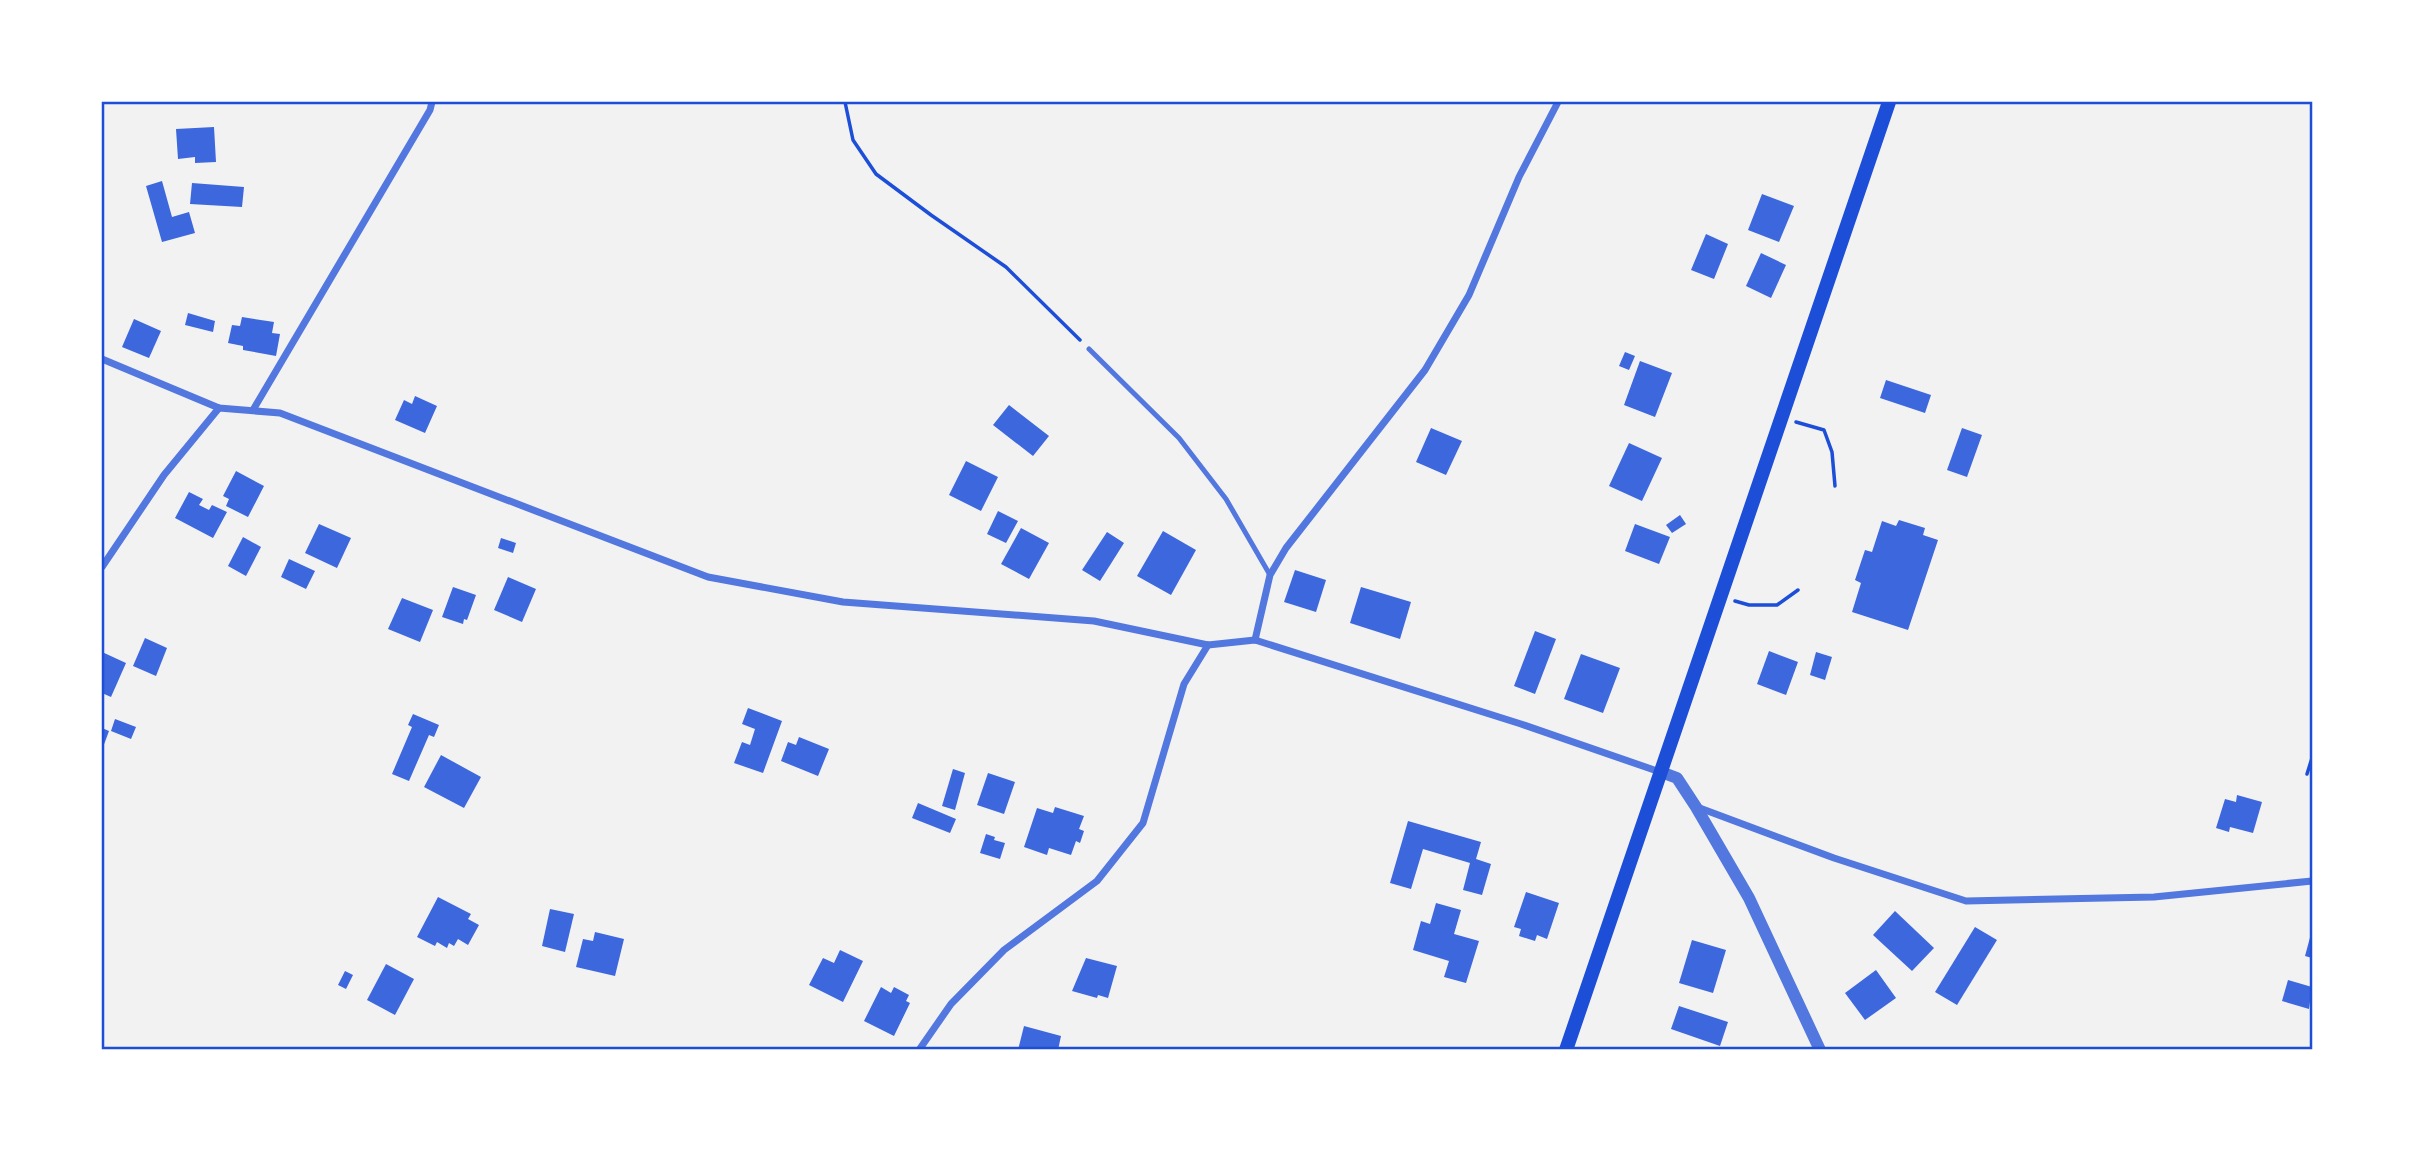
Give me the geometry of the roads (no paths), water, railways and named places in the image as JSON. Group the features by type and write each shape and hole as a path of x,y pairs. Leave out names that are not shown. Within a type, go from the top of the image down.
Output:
{"main road":[{"path":"1566,1049 1889,102"}],"street":[{"path":"253,410 430,110 432,102"},
{"path":"1255,640 1270,575 1286,548 1425,370 1469,295 1519,177 1558,102"},
{"path":"102,359 219,408 280,413 708,577 843,602 1094,621 1208,645 1255,640 1521,724 1677,778 1749,898 1820,1049"},
{"path":"102,567 164,475 219,408"},
{"path":"919,1049 951,1004 1004,950 1097,881 1143,823 1184,684 1208,645"},
{"path":"1696,807 1835,858 1966,901 2154,897 2312,881"}],"lane":[{"path":"1089,349 1179,438 1226,499 1270,575"}]}
